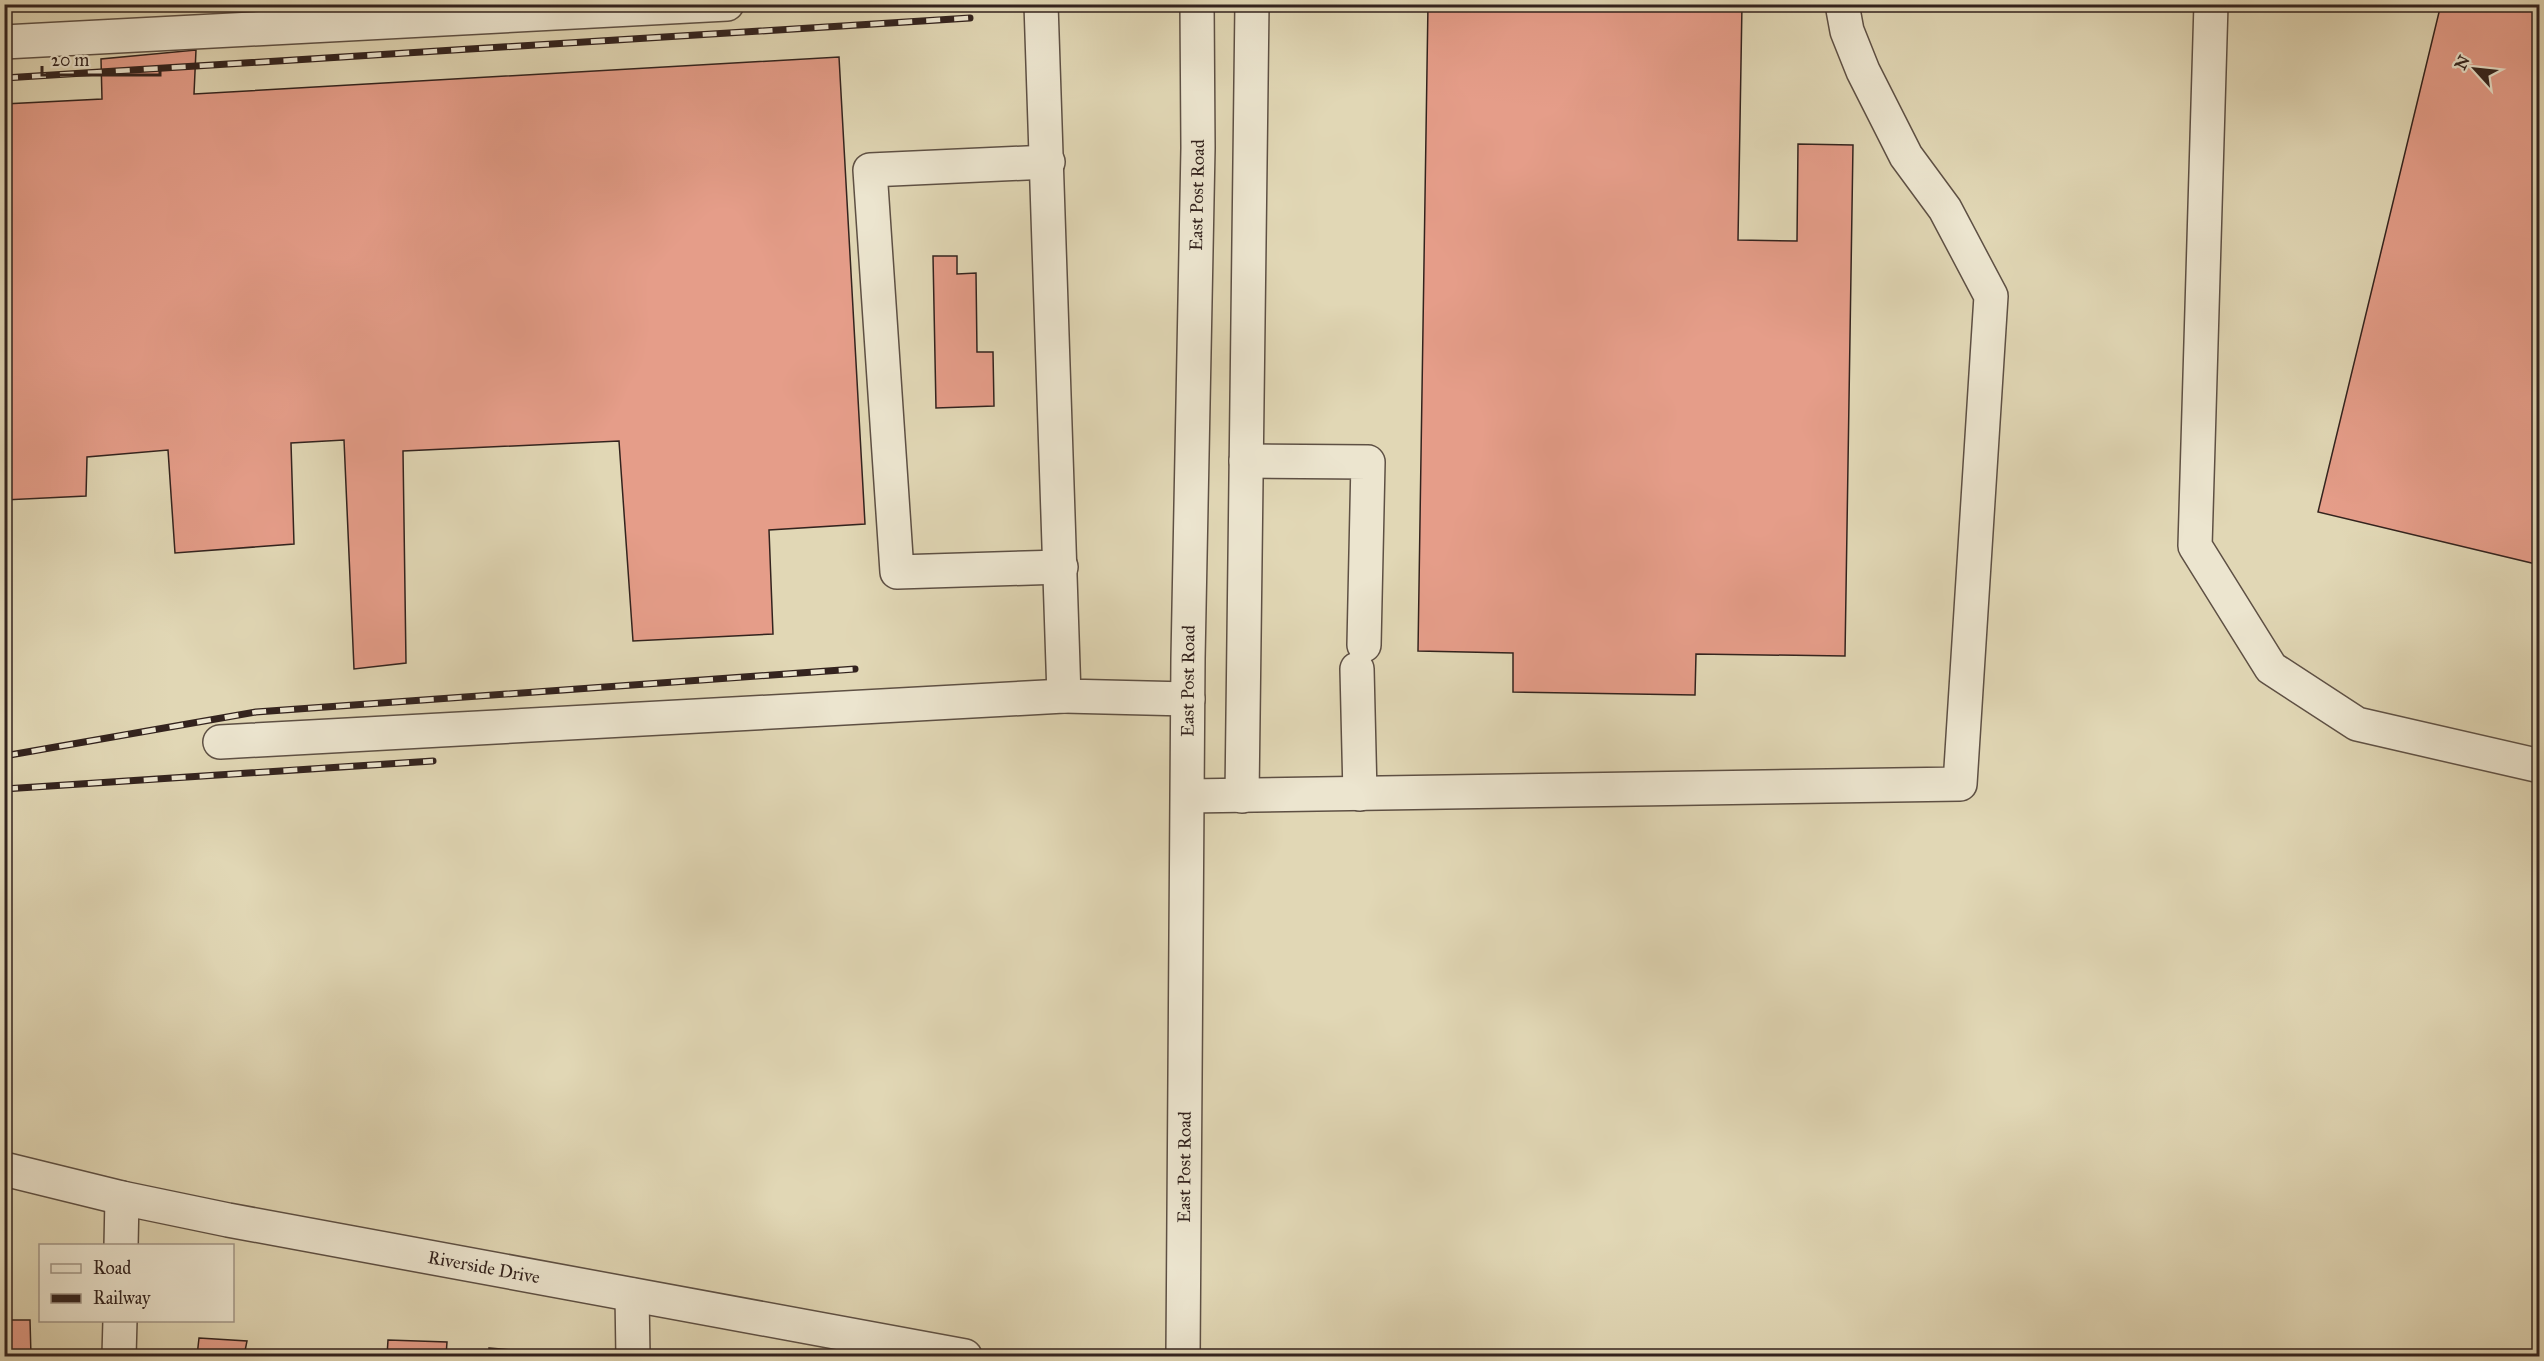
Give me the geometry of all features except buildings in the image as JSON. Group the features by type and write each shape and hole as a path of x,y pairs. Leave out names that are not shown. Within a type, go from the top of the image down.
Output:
{"street":[{"path":"4,42 318,15 727,4"},
{"path":"1041,4 1065,696"},
{"name":"East Post Road","path":"1183,1356 1188,699 1198,160 1197,4"},
{"path":"1242,795 1252,4"},
{"path":"1188,796 1960,784 1991,296 1945,209 1906,156 1863,71 1847,31 1842,4"},
{"path":"2211,4 2195,546 2271,668 2357,724 2540,766"},
{"path":"1048,162 870,170 897,572 1061,567"},
{"path":"1246,461 1368,462 1360,657 1360,794"},
{"path":"220,742 1065,696 1188,699"},
{"name":"Riverside Drive","path":"4,1169 122,1198 965,1356"},
{"path":"121,1244 122,1198"},
{"path":"632,1295 633,1356"},
{"path":"119,1356 120,1322"}],"railway":[{"path":"4,78 970,18"},
{"path":"4,756 256,712 855,669"},
{"path":"4,789 433,761"}]}
